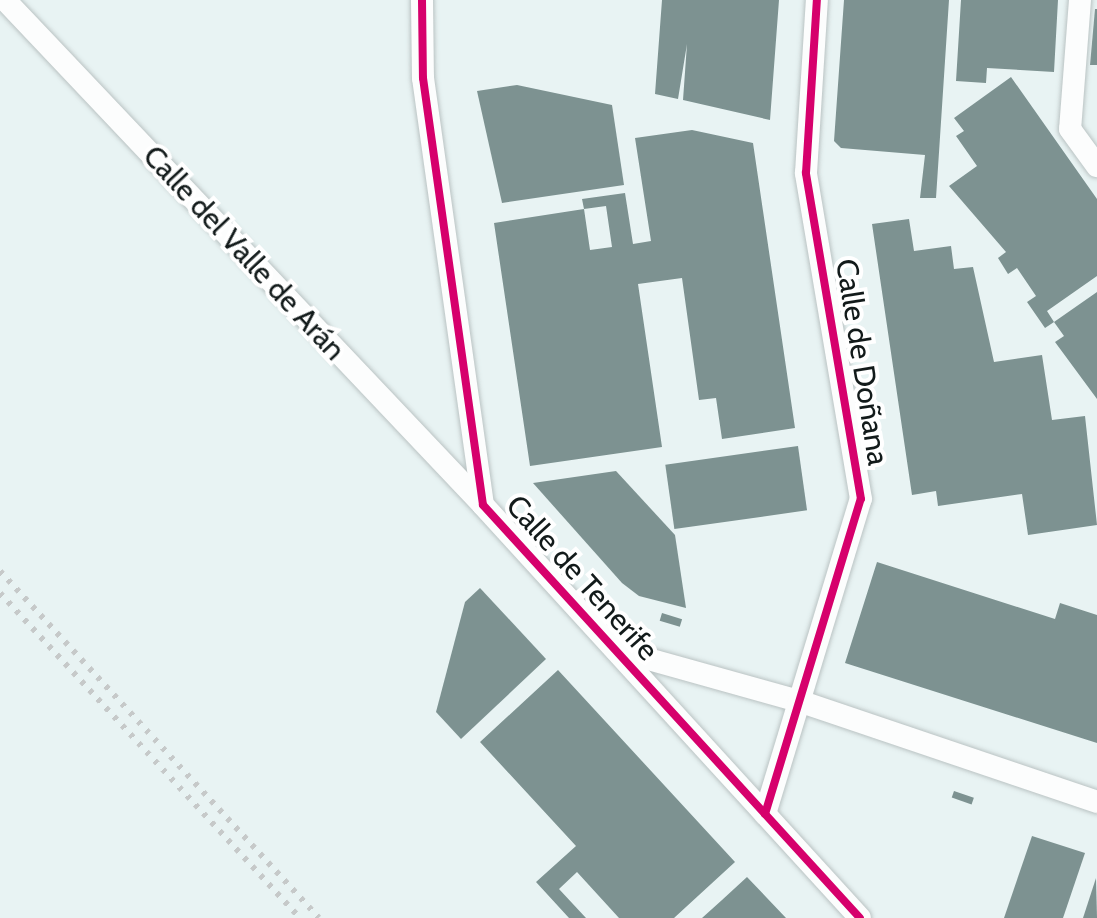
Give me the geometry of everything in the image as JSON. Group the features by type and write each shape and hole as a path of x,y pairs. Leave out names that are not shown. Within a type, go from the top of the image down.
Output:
{"street":[{"name":"Calle del Valle de Arán","path":"5,0 483,505"},
{"name":"Calle de Tenerife","path":"422,0 423,78 483,505 860,918"},
{"name":"Calle de Doñana","path":"765,814 861,499 806,173 817,0"},
{"path":"1080,0 1070,129 1097,166"},
{"path":"615,649 799,701 1097,802"}],"building":[{"path":"662,0 779,0 770,120 683,100 687,44 678,99 655,94"},
{"path":"844,0 949,0 936,198 920,198 925,155 841,148 834,141"},
{"path":"961,0 1058,0 1054,72 987,68 986,83 956,81"},
{"path":"1095,9 1097,65 1090,65"},
{"path":"1011,77 1097,199 1097,276 1047,311 1054,322 1045,328 1027,302 1036,296 1017,268 1008,274 998,258 1006,252 949,186 977,166 956,136 964,131 954,118"},
{"path":"517,85 612,105 624,185 502,203 477,91"},
{"path":"692,130 753,143 795,428 722,439 716,398 699,400 682,278 638,284 662,447 530,466 494,223 584,209 582,199 625,193 633,244 651,241 635,138","holes":["606,206 612,247 590,250 584,209"]},
{"path":"909,219 914,251 951,246 954,269 973,267 994,362 1042,355 1052,420 1085,416 1097,525 1028,535 1022,494 938,506 936,491 912,495 872,224"},
{"path":"1097,292 1097,399 1055,342 1064,336 1054,322"},
{"path":"798,446 807,510 674,529 665,465"},
{"path":"616,471 675,535 686,608 639,596 622,583 533,483"},
{"path":"877,562 1055,619 1060,603 1097,615 1097,743 845,663"},
{"path":"480,588 546,659 461,739 436,712 465,602"},
{"path":"662,613 682,619 680,627 660,621"},
{"path":"558,670 735,862 674,918 619,918 577,872 559,889 586,918 569,918 536,882 576,846 480,742"},
{"path":"954,791 974,798 972,804 952,798"},
{"path":"1032,836 1085,853 1063,918 1004,918"},
{"path":"747,877 786,918 702,918 722,900"},
{"path":"1096,878 1097,918 1083,918"}],"railway":[{"path":"0,571 319,918"},
{"path":"0,593 300,918"}],"cycle path":[{"path":"422,0 423,78 483,505 860,918"},
{"path":"765,814 861,499 806,173 817,0"}]}
